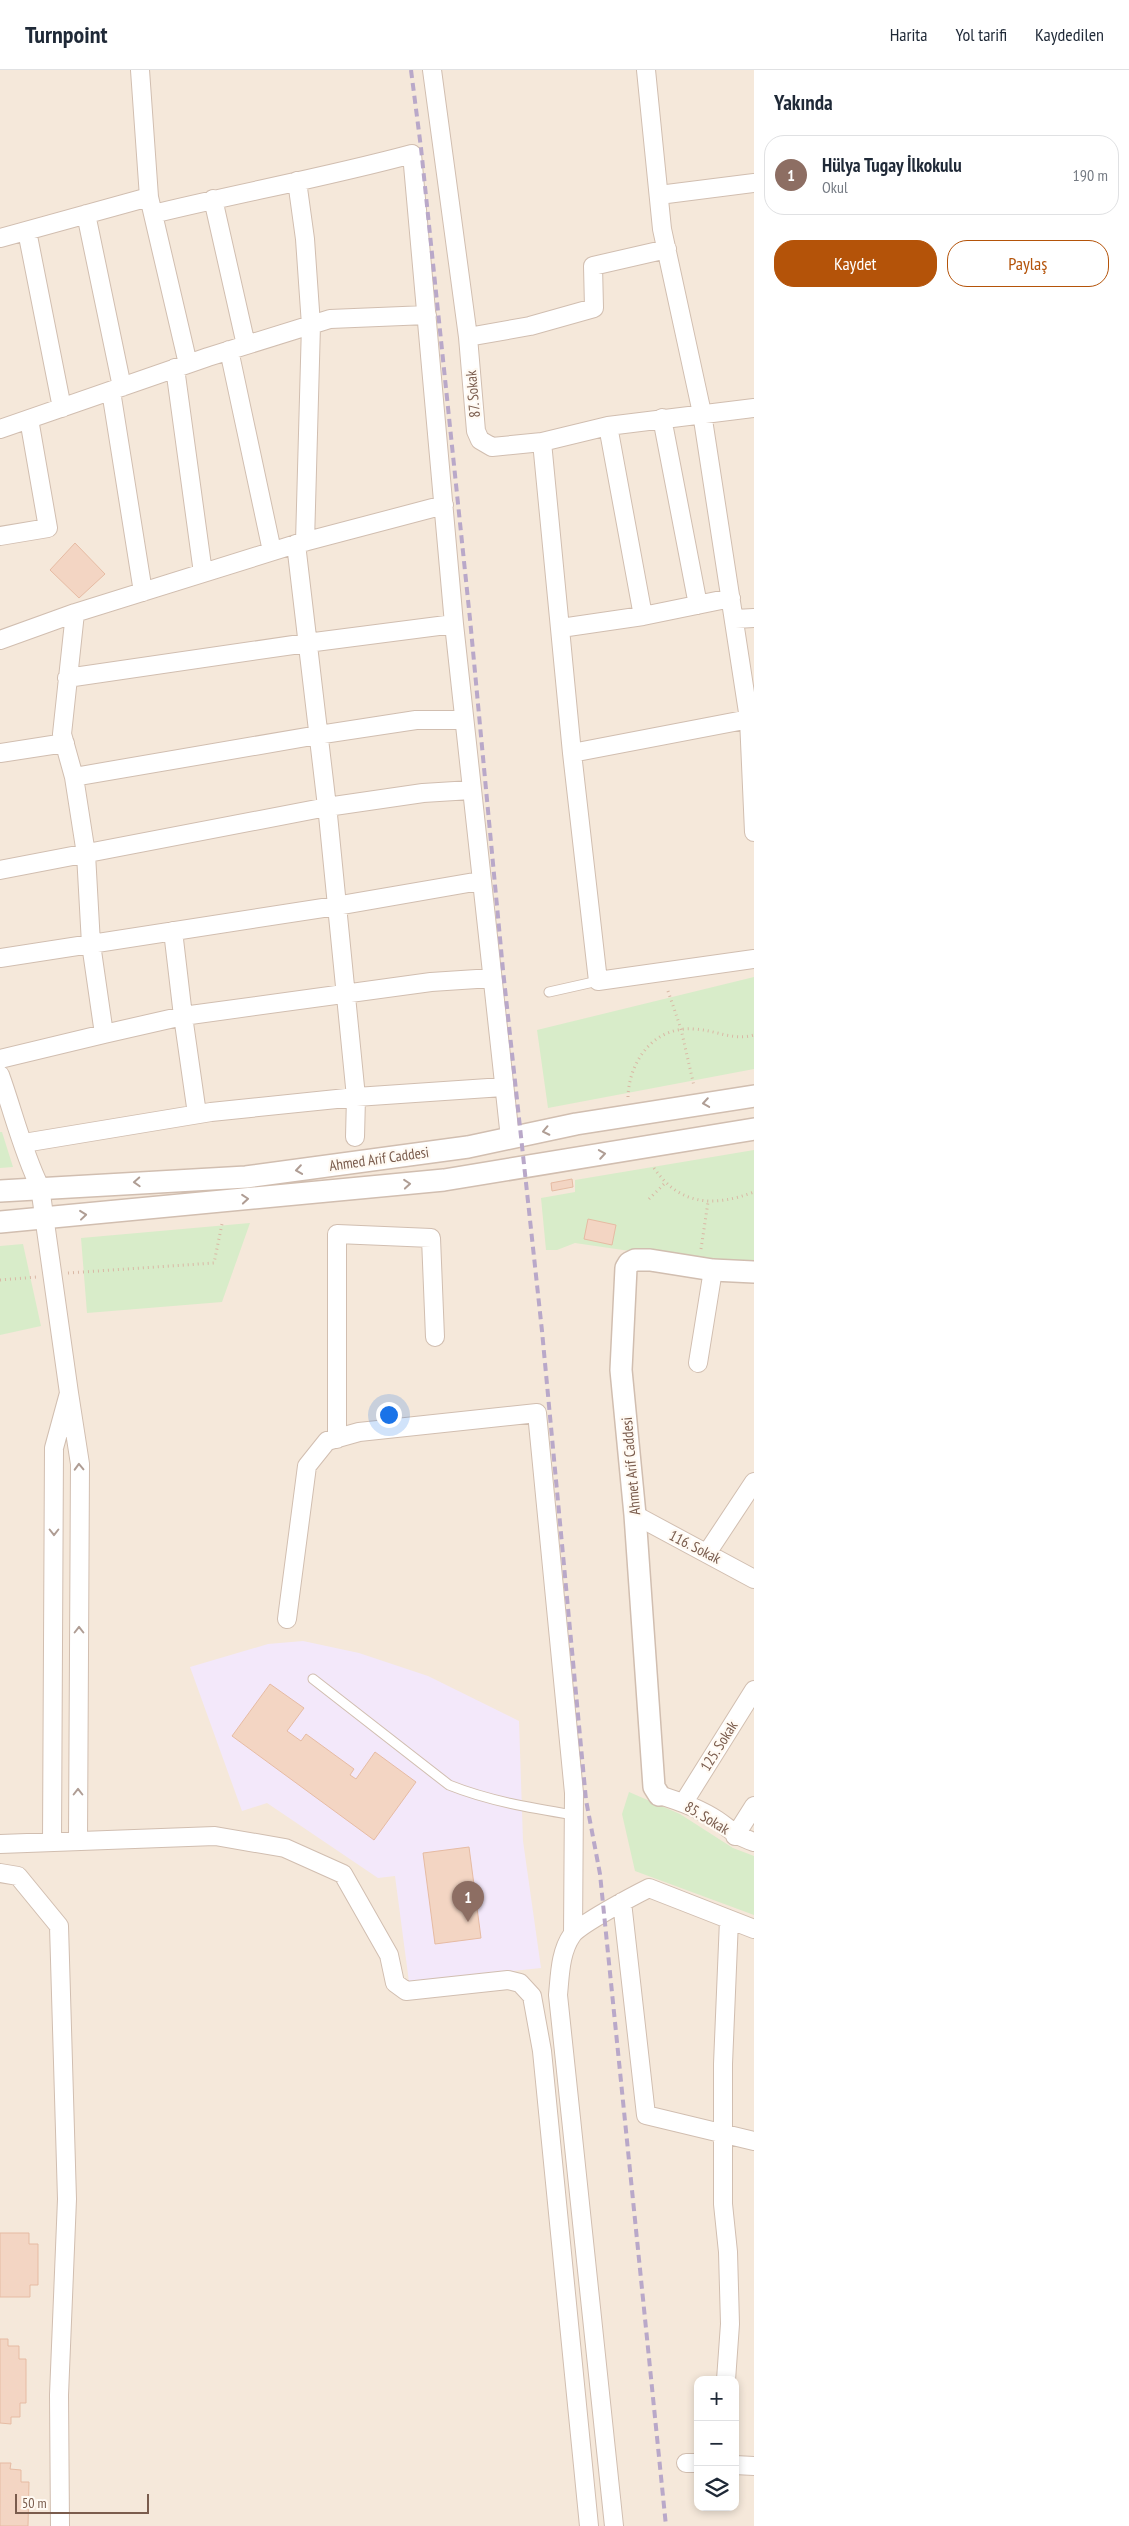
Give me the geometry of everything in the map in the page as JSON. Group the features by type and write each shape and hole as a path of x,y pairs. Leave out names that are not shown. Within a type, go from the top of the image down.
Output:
{"street":[{"path":"140,70 151,206 181,366 203,573"},
{"name":"87. Sokak","path":"432,70 468,337 476,431 480,440 492,447 542,442 608,426 754,408"},
{"path":"646,70 662,229 702,413 734,619 752,719 754,832"},
{"path":"0,238 86,214 213,199 412,154 454,624 480,881 510,1138"},
{"path":"298,181 305,239 311,325 300,543 307,642 327,807 344,996 356,1097 354,1137"},
{"path":"659,195 754,183"},
{"path":"213,199 272,551"},
{"path":"86,214 116,389 142,592"},
{"path":"27,231 62,408"},
{"path":"468,337 530,326 594,308 593,266 667,249"},
{"path":"0,427 62,408 181,366 330,319 427,315"},
{"path":"662,418 698,605"},
{"path":"0,536 48,528 29,419"},
{"path":"608,426 643,616"},
{"path":"542,442 572,752 598,981 754,959"},
{"path":"0,640 75,613 272,551 444,505"},
{"path":"560,628 643,616 731,598"},
{"path":"75,613 62,734 74,778 86,854 91,944 104,1034"},
{"path":"734,619 754,618"},
{"path":"67,678 307,642 454,624"},
{"path":"572,752 752,719"},
{"path":"74,778 318,735 416,720 464,720"},
{"path":"0,753 65,743"},
{"path":"0,870 327,807 423,794 471,790"},
{"path":"0,958 336,906 480,881"},
{"path":"173,931 182,1016 198,1114"},
{"path":"0,1059 182,1016 344,996 431,982 492,978"},
{"path":"0,1075 24,1143 30,1167 40,1187 80,1464 78,1841"},
{"path":"24,1143 198,1114 356,1097 503,1087"},
{"name":"Ahmed Arif Caddesi","path":"0,1191 40,1187 246,1177 468,1147 576,1124 754,1096"},
{"name":"Ahmed Arif Caddesi","path":"0,1222 444,1180 754,1129"},
{"path":"337,1439 337,1234 431,1238 435,1337"},
{"name":"Ahmet Arif Caddesi","path":"659,1795 654,1788 635,1515 621,1370 626,1268 629,1263 635,1260 650,1260 706,1269 754,1272"},
{"path":"698,1363 706,1269"},
{"path":"52,1842 54,1448 69,1393"},
{"path":"287,1619 307,1466 327,1441 359,1432 537,1413 574,1793 573,1934 561,1960 558,1995 614,2526"},
{"path":"707,1553 754,1482"},
{"name":"116. Sokak","path":"635,1515 754,1579"},
{"name":"125. Sokak","path":"684,1802 754,1690"},
{"name":"85. Sokak","path":"659,1795 684,1802 717,1820 736,1836 754,1842"},
{"path":"736,1836 754,1806"},
{"path":"0,1844 215,1836 285,1848 343,1874 389,1955 395,1983 406,1991 508,1980 520,1983 532,1996 542,2051 589,2526"},
{"path":"0,1873 18,1876 59,1926 67,2199 59,2395 60,2526"},
{"path":"573,1934 622,1902 649,1888 754,1929"},
{"path":"622,1902 646,2115 754,2141"},
{"path":"726,2376 730,2324 728,2252 723,2204 723,2064 729,1920"},
{"path":"739,2466 754,2466"}],"lane":[{"path":"549,992 598,981"},
{"path":"313,1679 449,1785 472,1794 522,1807 574,1815"}],"path":[{"path":"668,991 681,1029 694,1086"},
{"path":"628,1097 628,1082 638,1057 647,1046 660,1036 681,1029 695,1028 734,1038 754,1035"},
{"path":"654,1168 666,1182 686,1196 708,1202 730,1200 754,1192"},
{"path":"649,1198 666,1182"},
{"path":"706,1269 708,1202"},
{"path":"79,1271 214,1262 222,1224"}],"shaded area":[{"path":"0,70 754,70 754,2526 0,2526"},
{"path":"303,1641 359,1653 428,1676 519,1721 523,1841 541,1968 409,1982 395,1876 378,1878 267,1803 242,1811 190,1667 268,1644"}],"green space":[{"path":"754,977 754,1069 548,1108 537,1030"},
{"path":"0,1132 2,1132 13,1167 0,1168"},
{"path":"754,1150 754,1264 712,1263 575,1243 557,1250 546,1250 541,1198 575,1192 575,1180"},
{"path":"250,1223 222,1302 87,1313 81,1238"},
{"path":"23,1244 41,1326 0,1335 0,1246"},
{"path":"629,1792 680,1814 733,1848 754,1856 754,1915 635,1871 622,1814"}],"building":[{"path":"75,543 105,574 79,598 50,570"},
{"path":"572,1179 573,1187 552,1191 551,1183"},
{"path":"588,1219 616,1225 612,1245 584,1239"},
{"path":"270,1684 304,1708 287,1731 301,1741 306,1734 354,1769 350,1775 356,1779 375,1752 416,1782 374,1840 232,1736"},
{"path":"469,1847 481,1938 435,1944 423,1853"},
{"path":"0,2233 29,2233 29,2244 38,2244 38,2285 30,2285 30,2297 0,2297"},
{"path":"0,2339 8,2339 8,2346 19,2346 19,2359 26,2359 26,2403 20,2403 20,2417 11,2417 11,2424 0,2423"},
{"path":"0,2463 11,2463 10,2469 21,2470 21,2482 29,2482 28,2526 0,2526"}],"railway":[{"path":"411,70 421,148 470,619 503,970 542,1331 586,1800 600,1874 666,2526"}],"place":[{"name":"Hülya Tugay İlkokulu","path":"468,1922"}]}
